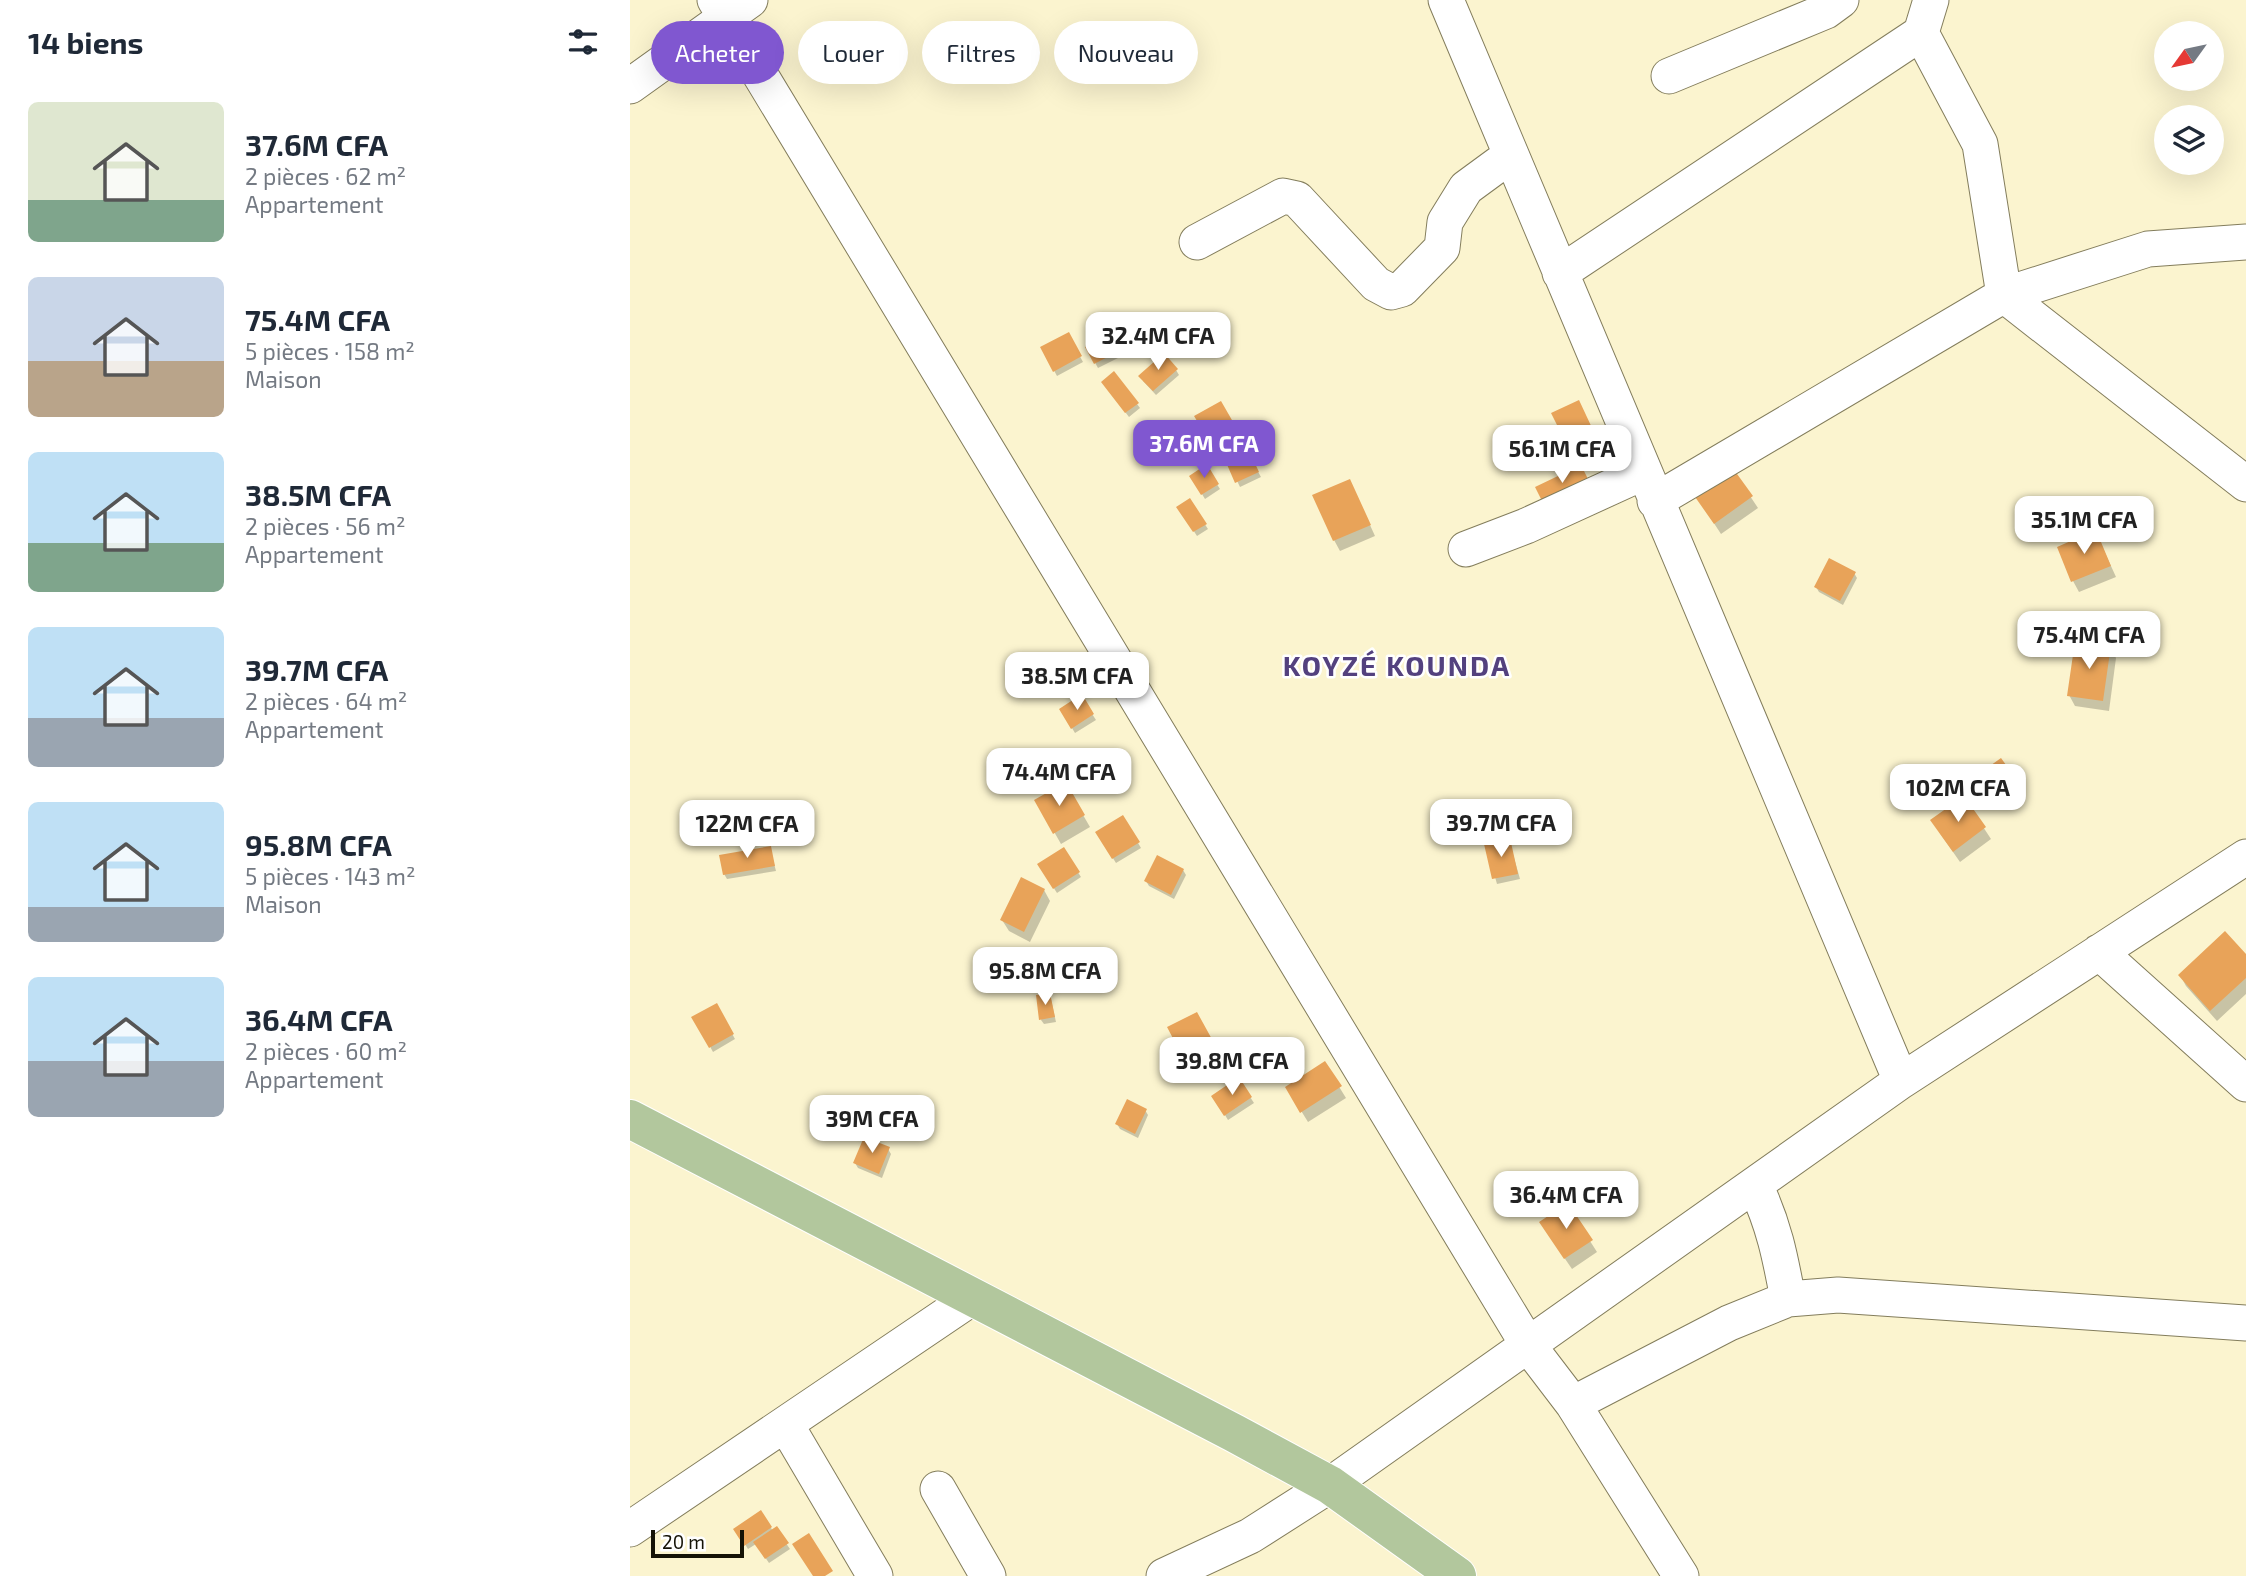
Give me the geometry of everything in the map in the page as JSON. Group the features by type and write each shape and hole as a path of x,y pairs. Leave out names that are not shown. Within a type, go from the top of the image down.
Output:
{"main road":[{"path":"630,1119 1330,1485 1457,1576"}],"street":[{"path":"1446,0 1901,1081"},
{"path":"1669,76 1826,11 1841,0"},
{"path":"1560,273 1921,33 1931,0"},
{"path":"630,86 729,6 1528,1345 1573,1404 1681,1576"},
{"path":"1921,33 1980,144 2004,295 2246,484"},
{"path":"1197,242 1283,196 1297,199 1376,284 1391,292 1402,289 1442,247 1445,222 1466,188 1511,155"},
{"path":"1466,549 1526,526 1650,486 2004,295 2148,249 2246,242"},
{"path":"1164,1576 1250,1536 1330,1485 1901,1081 2246,857"},
{"path":"2099,952 2246,1084"},
{"path":"1755,1185 1771,1218 1788,1299"},
{"path":"1573,1404 1730,1323 1788,1299 1838,1295 2246,1323"},
{"path":"630,1529 973,1297"},
{"path":"786,1425 875,1576"},
{"path":"938,1489 988,1576"}],"building":[{"path":"1118,330 1127,347 1094,364 1085,347"},
{"path":"1069,332 1082,356 1053,372 1040,347"},
{"path":"1164,353 1178,369 1153,391 1138,376"},
{"path":"1114,371 1139,403 1125,413 1101,382"},
{"path":"1579,400 1593,430 1566,443 1551,413"},
{"path":"1221,401 1240,434 1215,450 1194,416"},
{"path":"1245,442 1259,472 1235,483 1222,453"},
{"path":"1207,464 1219,484 1201,495 1189,476"},
{"path":"1581,465 1590,483 1544,505 1535,487"},
{"path":"1732,467 1753,496 1714,524 1693,494"},
{"path":"1350,479 1371,525 1333,541 1312,495"},
{"path":"1190,498 1207,524 1193,532 1176,507"},
{"path":"2096,530 2111,566 2071,582 2057,547"},
{"path":"1829,558 1856,572 1840,601 1814,587"},
{"path":"2075,641 2111,645 2103,701 2067,696"},
{"path":"1082,694 1094,714 1071,729 1059,709"},
{"path":"2001,758 2017,780 1989,800 1973,778"},
{"path":"1066,782 1085,815 1053,834 1034,800"},
{"path":"1964,796 1986,827 1953,852 1930,820"},
{"path":"1123,815 1140,842 1112,859 1095,832"},
{"path":"1510,838 1518,874 1492,879 1484,844"},
{"path":"771,846 775,866 723,875 719,855"},
{"path":"1064,847 1080,872 1053,889 1037,864"},
{"path":"1157,855 1184,869 1171,895 1144,881"},
{"path":"1021,877 1045,889 1024,932 1000,920"},
{"path":"2225,931 2246,954 2246,978 2210,1011 2178,975"},
{"path":"1050,993 1055,1017 1039,1020 1036,995"},
{"path":"717,1003 734,1034 709,1048 691,1017"},
{"path":"1197,1012 1219,1052 1188,1067 1167,1027"},
{"path":"1325,1061 1342,1086 1300,1113 1285,1087"},
{"path":"1239,1077 1252,1097 1224,1116 1211,1096"},
{"path":"1127,1099 1147,1109 1135,1134 1115,1124"},
{"path":"864,1137 890,1147 879,1174 853,1163"},
{"path":"1568,1203 1593,1240 1564,1259 1539,1222"},
{"path":"761,1510 772,1527 744,1546 733,1529"},
{"path":"777,1526 789,1543 765,1559 753,1542"},
{"path":"809,1533 833,1571 825,1576 813,1576 792,1544"}],"district":[{"name":"KOYZÉ KOUNDA","path":"1397,665"}]}
